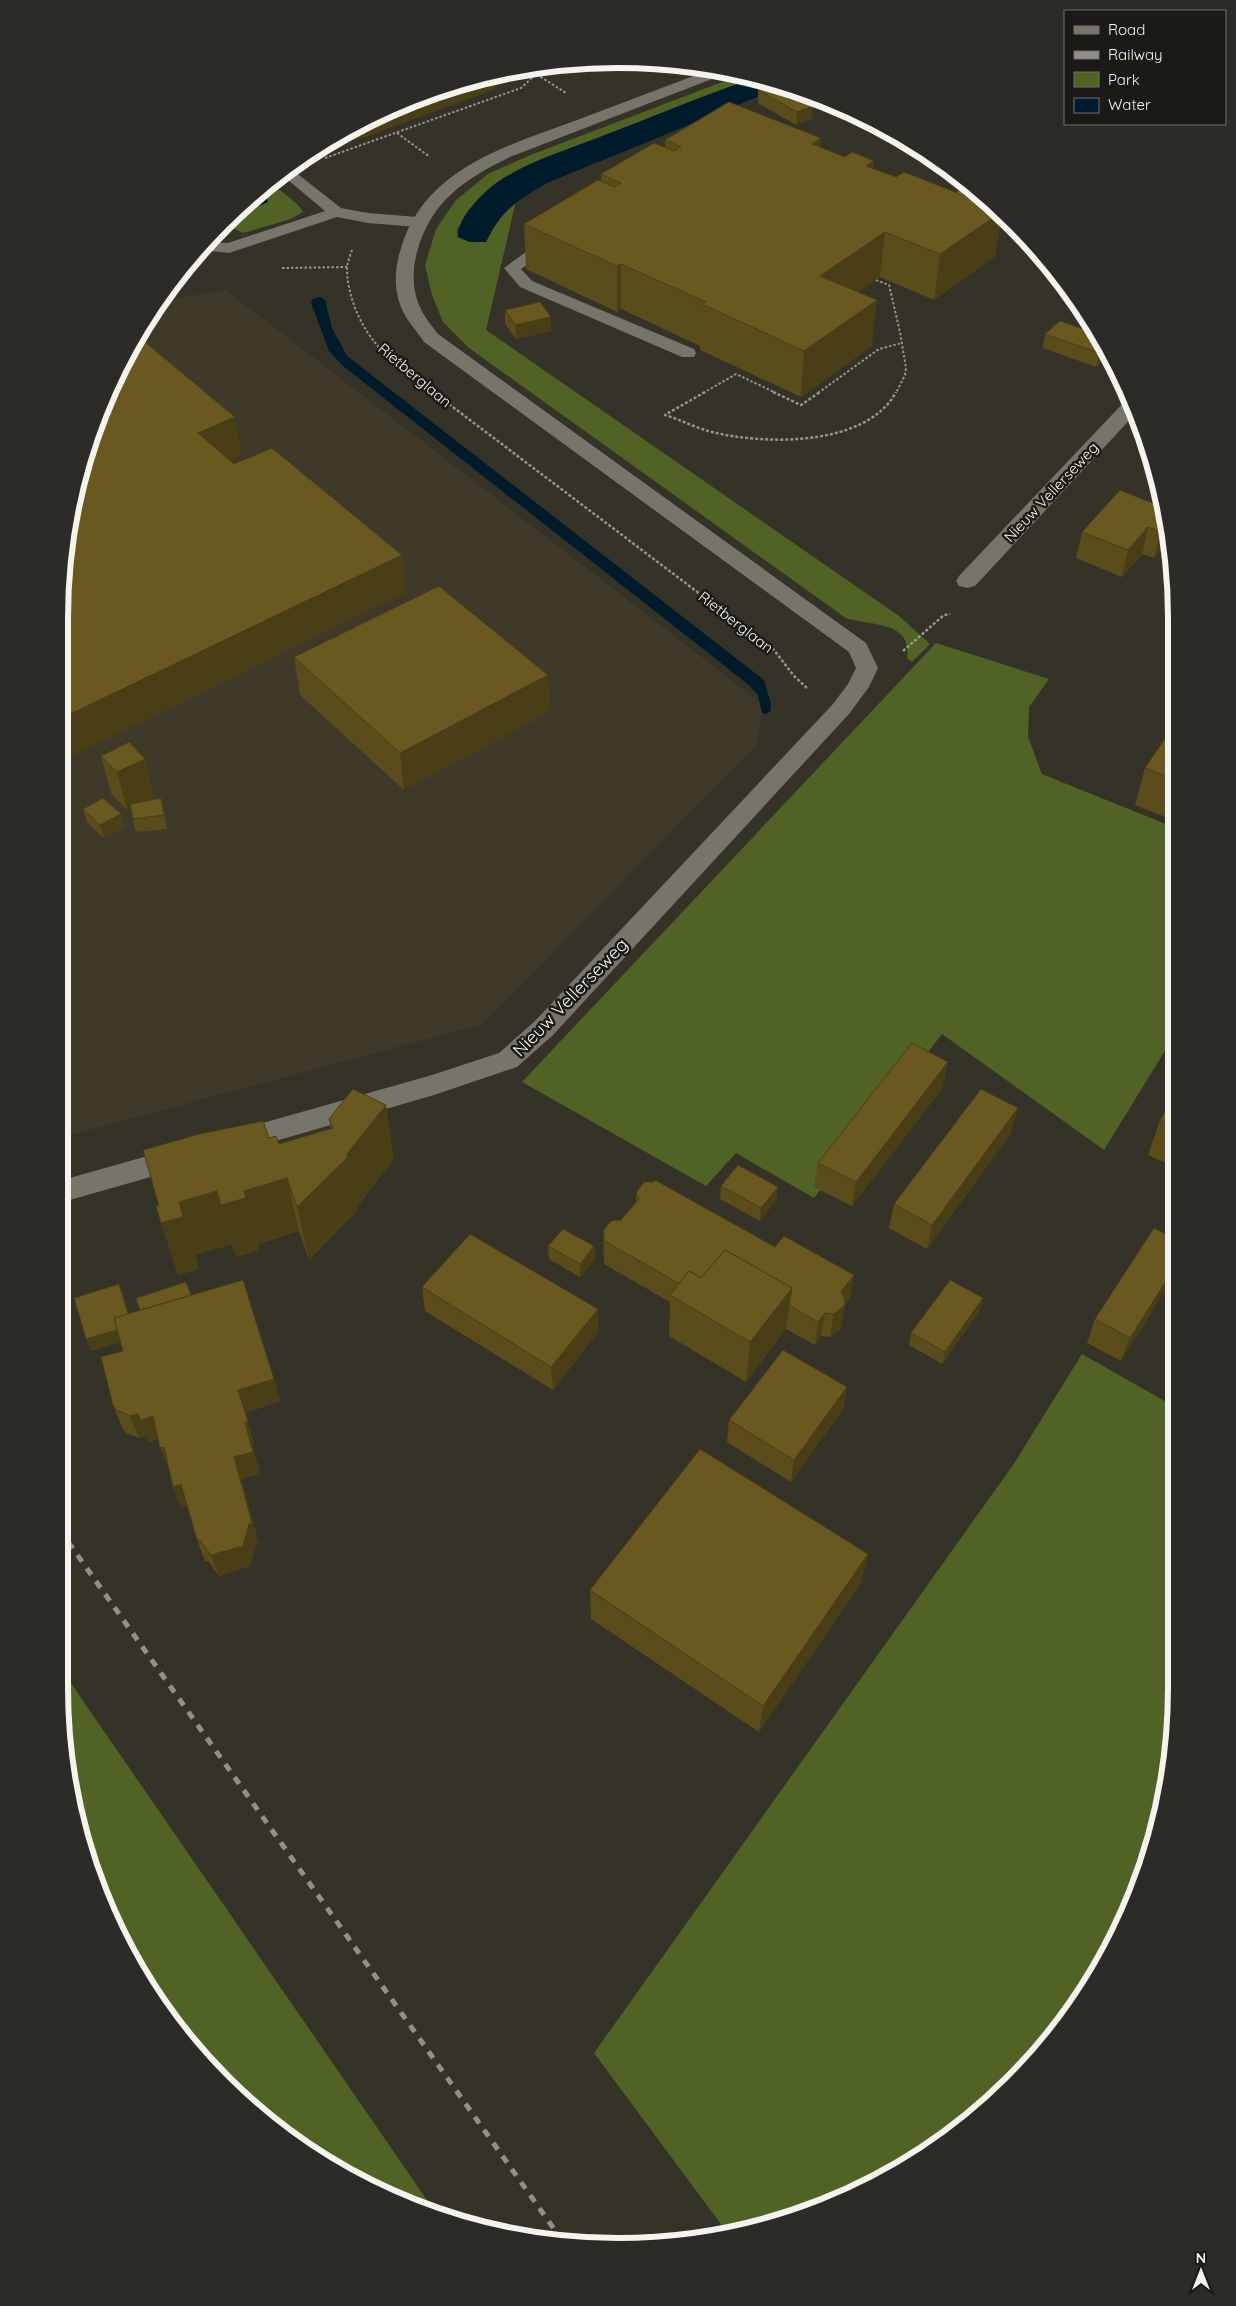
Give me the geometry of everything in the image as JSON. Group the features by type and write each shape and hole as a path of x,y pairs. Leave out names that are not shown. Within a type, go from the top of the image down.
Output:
{"street":[{"path":"711,76 504,153 471,169 440,193 417,222 403,266 409,304 432,338 862,658"},
{"name":"Nieuw Vellerseweg","path":"967,580 1128,409"},
{"name":"Nieuw Vellerseweg","path":"68,1189 434,1086 508,1060 544,1028 841,709 858,687 862,658"}],"lane":[{"path":"291,175 336,212 368,218 417,222"},
{"path":"941,200 969,194"},
{"path":"924,195 973,210"},
{"path":"212,247 229,248 336,212"},
{"path":"548,242 512,268 526,284 688,353"}],"path":[{"path":"304,166 521,88 536,74 566,93"},
{"path":"396,133 435,160"},
{"name":"Rietberglaan","path":"368,218 355,240 347,267 349,286 358,315 373,341 408,374 774,650 788,666 796,680 841,709"},
{"path":"876,280 889,285 902,343 906,374 892,402 862,424 810,439 761,440 712,432 664,415 736,374 801,404 879,349 902,343"},
{"path":"862,658 898,656 944,615 952,613"}],"shaded area":[{"path":"226,290 760,702 762,713 757,744 483,1024 68,1136 68,618 72,546 76,522 109,407 141,343 169,299"}],"green space":[{"path":"730,79 743,82 539,160 457,229 458,237 470,242 486,242 496,222 516,201 486,330 899,616 930,644 912,662 907,658 907,646 903,637 896,631 877,624 843,616 469,348 443,322 432,295 425,265 436,229 456,200 488,174 528,156"},
{"path":"280,190 297,204 303,212 291,219 243,233 231,227 271,191"},
{"path":"936,643 1049,679 1029,707 1028,737 1042,774 1168,825 1168,1046 1104,1150 942,1034 814,1198 736,1153 706,1186 522,1082"},
{"path":"1082,1354 1168,1403 1167,1724 1164,1760 1150,1830 1127,1899 1095,1963 1055,2023 1007,2077 953,2125 893,2165 829,2197 760,2220 724,2228 594,2053 1013,1465"},
{"path":"68,1678 431,2205 407,2197 343,2165 283,2125 255,2102 204,2051 160,1994 141,1963 109,1899 86,1830 72,1760"}],"water":[{"path":"743,82 774,90 547,183 511,207 498,221 486,242 470,242 458,237 461,222 472,206 499,181 511,174 548,156"},
{"path":"266,195 268,202 259,206 254,205"},
{"path":"320,297 325,300 332,328 347,356 764,680 771,704 770,712 762,713 758,695 749,685 343,366 329,351 311,303 313,299"}],"building":[{"path":"764,87 802,99 813,106 797,112 758,90"},
{"path":"729,102 821,138 812,144 845,157 852,152 874,161 866,166 896,177 904,172 977,200 994,217 940,254 885,232 820,276 877,300 804,351 702,304 706,302 621,264 617,266 524,224 598,180 614,187 621,183 601,174 654,143 674,151 681,147 665,140"},
{"path":"540,302 551,317 515,325 505,310"},
{"path":"1060,321 1087,331 1100,352 1099,353 1045,334"},
{"path":"143,340 235,417 198,433 234,464 272,448 402,555 68,715 69,582 72,546 78,511 86,476 109,407"},
{"path":"1120,490 1157,505 1162,531 1148,527 1128,550 1082,532"},
{"path":"439,586 548,675 400,753 294,657"},
{"path":"1168,734 1168,777 1145,768"},
{"path":"129,742 145,759 117,772 101,756"},
{"path":"103,798 121,814 100,825 83,809"},
{"path":"161,798 164,815 133,819 130,804"},
{"path":"912,1043 948,1062 856,1182 818,1163"},
{"path":"353,1089 386,1105 347,1154 348,1157 297,1207 287,1178 244,1191 246,1198 221,1205 217,1191 179,1202 183,1217 161,1223 156,1206 159,1206 143,1150 200,1134 263,1121 269,1138 276,1136 279,1144 333,1128 329,1119"},
{"path":"981,1089 1018,1108 932,1225 894,1204"},
{"path":"1168,1106 1168,1124 1160,1120"},
{"path":"738,1165 778,1187 761,1208 721,1186"},
{"path":"655,1180 775,1247 784,1236 854,1275 841,1292 845,1305 834,1314 825,1313 818,1322 789,1305 792,1288 725,1250 701,1278 689,1271 680,1284 603,1240 605,1238 603,1231 611,1221 621,1220 639,1199 636,1193 644,1182 654,1182"},
{"path":"1154,1228 1168,1235 1168,1278 1130,1338 1095,1319"},
{"path":"563,1229 594,1246 580,1264 548,1246"},
{"path":"470,1234 598,1309 551,1367 422,1287"},
{"path":"725,1250 792,1288 750,1342 670,1295 689,1271 701,1278"},
{"path":"243,1280 274,1379 238,1390 248,1421 245,1423 253,1452 234,1457 252,1523 249,1524 243,1546 211,1555 200,1540 197,1540 181,1484 173,1487 164,1447 160,1448 153,1416 141,1420 138,1414 130,1416 117,1410 113,1405 101,1357 123,1351 114,1318"},
{"path":"950,1280 983,1298 945,1352 911,1333"},
{"path":"186,1282 191,1295 140,1310 136,1298"},
{"path":"119,1284 128,1314 114,1318 117,1330 86,1339 74,1298"},
{"path":"783,1350 847,1387 794,1460 729,1420"},
{"path":"700,1449 868,1554 763,1706 590,1590"}],"railway":[{"path":"68,1542 558,2235"}]}
